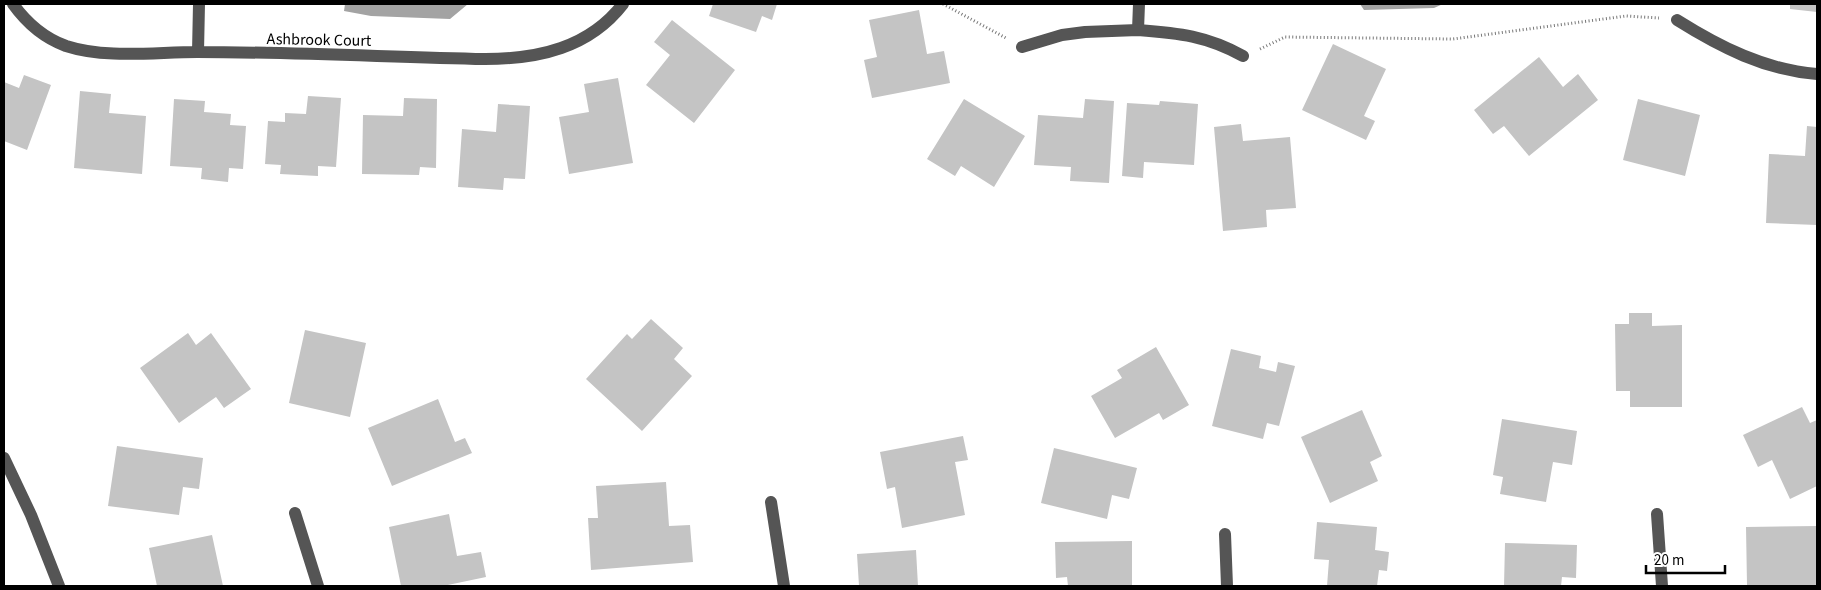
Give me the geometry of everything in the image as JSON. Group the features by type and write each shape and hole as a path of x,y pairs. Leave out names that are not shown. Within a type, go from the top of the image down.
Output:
{"street":[{"name":"Ashbrook Court","path":"13,4 34,27 66,46 109,52 198,52 510,59 561,49 583,39 600,28 623,4"},
{"path":"198,52 199,4"},
{"path":"1138,30 1139,4"},
{"path":"1677,20 1710,40 1756,61 1782,69 1817,74"},
{"path":"1022,47 1062,35 1084,32 1138,30 1181,33 1201,37 1223,45 1244,56"},
{"path":"4,458 31,515 60,586"},
{"path":"770,502 784,586"},
{"path":"295,513 318,586"},
{"path":"1657,514 1662,586"},
{"path":"1225,534 1227,586"}],"path":[{"path":"943,4 1022,47"},
{"path":"1244,56 1285,37 1453,39 1626,16 1677,20"}],"shaded area":[{"path":"345,4 468,4 450,19 371,16 344,11"},
{"path":"1360,4 1443,4 1434,8 1364,10"}],"building":[{"path":"713,4 777,4 772,20 762,16 756,32 709,16"},
{"path":"1790,4 1817,4 1817,12 1790,9"},
{"path":"919,10 927,54 944,51 950,83 872,98 864,60 877,57 869,20"},
{"path":"672,20 735,70 694,123 646,85 670,55 654,42"},
{"path":"1333,44 1386,69 1364,116 1375,121 1366,140 1302,110"},
{"path":"1539,57 1563,87 1578,74 1598,100 1529,156 1504,126 1493,134 1474,110"},
{"path":"24,75 51,85 27,150 4,141 4,82 19,88"},
{"path":"618,78 633,163 569,174 559,117 589,112 584,84"},
{"path":"80,91 111,94 109,113 146,116 142,174 74,168"},
{"path":"308,96 341,98 336,167 318,166 318,176 280,174 281,165 265,164 268,121 285,122 285,113 306,114"},
{"path":"404,98 437,99 436,168 420,167 419,175 362,174 363,115 403,116"},
{"path":"174,99 205,101 204,112 231,114 230,125 246,126 243,169 229,168 228,182 201,179 202,168 170,166"},
{"path":"964,99 1025,136 994,187 961,166 955,176 927,159"},
{"path":"1085,99 1114,101 1109,183 1070,181 1071,167 1034,165 1038,115 1083,118"},
{"path":"1638,99 1700,115 1685,176 1623,160"},
{"path":"1160,101 1198,104 1194,165 1144,162 1143,178 1122,176 1127,103 1159,105"},
{"path":"498,104 530,106 525,179 504,178 503,190 458,187 462,129 496,132"},
{"path":"1241,124 1243,141 1290,137 1296,208 1266,210 1267,227 1223,231 1214,127"},
{"path":"1807,126 1817,127 1817,225 1766,223 1769,154 1805,156"},
{"path":"1629,313 1652,313 1652,326 1682,325 1682,407 1630,407 1630,391 1616,391 1615,324 1629,324"},
{"path":"651,319 683,348 674,359 692,376 642,431 586,379 627,334 632,339"},
{"path":"305,330 366,343 350,417 289,403"},
{"path":"188,333 196,345 211,333 251,389 224,408 216,397 179,423 140,368"},
{"path":"1156,347 1189,405 1163,420 1159,413 1115,438 1091,396 1122,378 1117,370"},
{"path":"1231,349 1261,356 1259,368 1276,372 1278,362 1295,366 1279,426 1267,423 1263,439 1212,426"},
{"path":"438,399 455,442 465,438 472,453 392,486 368,428"},
{"path":"1802,407 1810,423 1817,420 1817,486 1790,499 1772,460 1758,467 1743,435"},
{"path":"1362,410 1382,456 1370,462 1378,481 1330,503 1301,437"},
{"path":"1502,419 1577,431 1572,465 1553,462 1546,502 1500,494 1503,477 1493,475"},
{"path":"963,436 968,460 955,462 965,515 902,528 895,487 887,489 880,452"},
{"path":"117,446 203,458 199,489 183,487 179,515 108,506"},
{"path":"1054,448 1137,468 1129,499 1112,495 1107,519 1041,503"},
{"path":"666,482 669,526 690,525 693,562 591,570 588,518 598,518 596,486"},
{"path":"449,514 457,556 481,552 486,577 443,586 401,586 389,527"},
{"path":"1317,522 1377,527 1375,550 1389,552 1387,571 1379,570 1377,586 1327,586 1329,560 1314,559"},
{"path":"1817,526 1817,586 1747,585 1746,527"},
{"path":"212,535 223,586 157,586 149,548"},
{"path":"1132,541 1132,586 1068,586 1067,577 1056,578 1055,542"},
{"path":"1505,543 1577,545 1576,578 1562,577 1561,586 1504,586"},
{"path":"916,550 918,586 859,586 857,554"}]}
